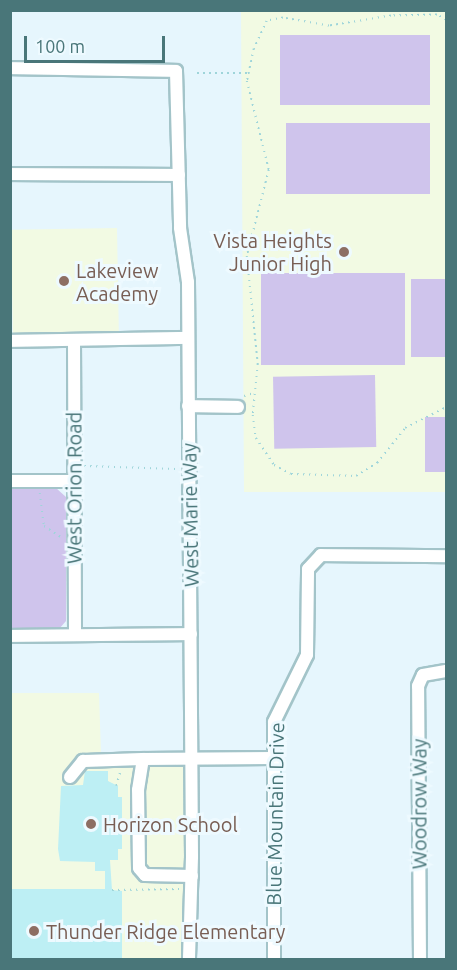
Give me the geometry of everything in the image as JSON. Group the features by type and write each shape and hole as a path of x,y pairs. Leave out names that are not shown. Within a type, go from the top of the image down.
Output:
{"street":[{"name":"West Marie Way","path":"10,68 176,71 181,246 188,282 192,876 189,960"},
{"path":"10,174 178,175"},
{"path":"10,341 187,338"},
{"name":"West Orion Road","path":"74,341 75,635"},
{"path":"188,406 238,407"},
{"path":"10,481 74,481"},
{"name":"Blue Mountain Drive","path":"274,960 273,758 279,706 303,669 307,655 308,569 313,560 321,555 447,556"},
{"path":"10,636 191,634"},
{"name":"Woodrow Way","path":"420,960 418,686 423,675 447,671"},
{"path":"70,777 83,761 273,758"},
{"path":"143,759 137,819 139,868 145,875 192,876"}],"path":[{"path":"447,20 437,15 391,16 329,26 283,18 267,21 254,49 248,81 268,170 247,256 258,364 255,393 256,438 274,465 291,474 322,477 356,476 377,463 405,428 447,407"},
{"path":"197,74 249,73"},
{"path":"244,396 255,393"},
{"path":"83,466 176,469"},
{"path":"40,493 44,526 61,537"},
{"path":"116,786 121,766"},
{"path":"112,890 179,889"}],"shaded area":[{"name":"Vista Heights Junior High","path":"136,11 446,11 446,492 244,492 241,12"},
{"path":"280,35 430,35 430,105 280,105"},
{"path":"286,123 430,123 430,194 286,194"},
{"name":"Lakeview Academy","path":"117,228 119,332 13,334 11,230"},
{"path":"261,273 405,273 405,365 261,365"},
{"path":"411,279 446,279 446,357 411,357"},
{"path":"375,375 376,447 274,449 273,377"},
{"path":"425,417 446,417 446,472 425,472"},
{"path":"10,488 56,488 66,497 66,621 59,629 11,631"},
{"path":"10,693 99,693 101,754 184,754 184,959 11,959"}],"building":[{"path":"85,771 108,771 108,781 118,786 118,797 122,797 122,849 118,849 118,860 110,860 112,890 122,891 122,960 10,960 10,889 105,889 105,871 95,871 95,862 60,861 58,849 61,786 83,785"}],"place":[{"name":"Vista Heights Junior High","path":"344,252"},
{"name":"Lakeview Academy","path":"64,281"},
{"name":"Horizon School","path":"91,824"},
{"name":"Thunder Ridge Elementary","path":"34,931"}]}
